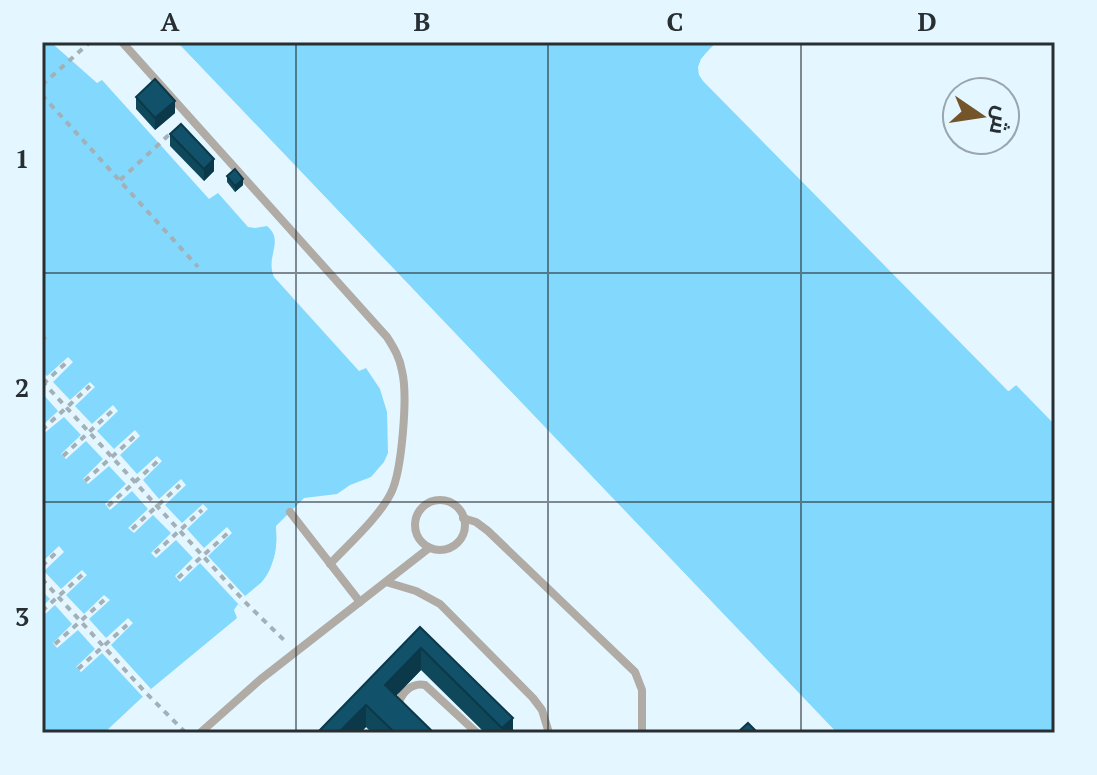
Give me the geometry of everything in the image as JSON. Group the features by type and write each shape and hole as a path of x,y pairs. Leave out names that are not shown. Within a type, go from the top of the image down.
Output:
{"lane":[{"path":"122,42 387,337 400,362 405,391 400,462 395,485 383,506 330,564"},
{"path":"442,500 459,509 463,518 462,537 456,545 438,551 421,542 414,524 423,506 442,500"},
{"path":"290,512 360,602"},
{"path":"463,518 476,522 488,531 635,672 642,690 642,733"},
{"path":"200,733 236,700 429,548"},
{"path":"386,582 416,591 440,604 533,698 542,710 549,733"},
{"path":"402,713 399,700 412,686 421,684 477,733"}],"path":[{"path":"42,85 90,42"},
{"path":"42,95 198,267"},
{"path":"120,181 189,117"},
{"path":"68,361 43,383 247,604 296,652"},
{"path":"42,430 90,386"},
{"path":"63,456 112,411"},
{"path":"85,481 135,436"},
{"path":"108,506 158,461"},
{"path":"132,529 180,485"},
{"path":"155,553 202,510"},
{"path":"178,578 228,533"},
{"path":"42,566 59,550"},
{"path":"42,611 82,575"},
{"path":"42,579 186,733"},
{"path":"55,644 104,600"},
{"path":"78,669 127,625"}],"water":[{"path":"42,42 51,42 97,83 102,80 209,199 218,193 248,227 267,226 275,243 272,262 274,277 359,371 366,368 380,389 387,412 388,453 371,477 337,494 304,498 276,526 273,563 242,608 238,604 234,610 237,618 151,689 104,733 42,733"},
{"path":"177,42 717,42 701,60 699,74 1009,391 1016,385 1055,425 1055,733 837,733"}],"pier":[{"path":"173,42 177,42 837,733 832,733"},
{"path":"717,42 721,42 702,67 706,79 1008,386 1013,382 1016,385 1008,391 703,81 698,67 701,59"},
{"path":"68,357 73,362 53,382 70,400 90,382 95,387 75,406 92,424 113,405 118,411 97,431 114,449 135,430 140,436 120,455 137,474 157,456 162,461 143,480 159,499 181,479 186,485 165,505 182,523 203,504 208,509 187,529 204,548 227,527 232,533 208,556 245,596 269,573 276,552 276,526 281,532 280,553 272,575 242,608 200,563 180,582 175,576 193,558 176,540 156,558 151,553 171,533 153,515 134,533 128,528 148,509 132,491 110,510 105,504 126,484 109,466 88,484 83,479 103,459 86,441 66,459 61,454 81,435 64,417 42,435 42,426 58,411 42,393 42,371 47,376"},
{"path":"59,546 64,552 44,571 61,589 82,570 87,575 66,595 84,614 104,595 110,600 89,619 106,638 128,618 133,623 111,645 151,689 143,697 102,653 81,672 76,667 95,649 78,630 57,648 53,643 72,624 55,605 42,617 42,607 50,599 42,591 42,562"}],"building":[{"path":"155,79 175,101 155,118 136,97"},
{"path":"181,124 214,159 204,169 170,134"},
{"path":"235,169 243,179 235,186 227,176"},
{"path":"420,627 513,718 502,728 421,648 385,685 434,733 395,733 366,705 338,733 317,733"},
{"path":"748,723 758,733 737,733"}]}
